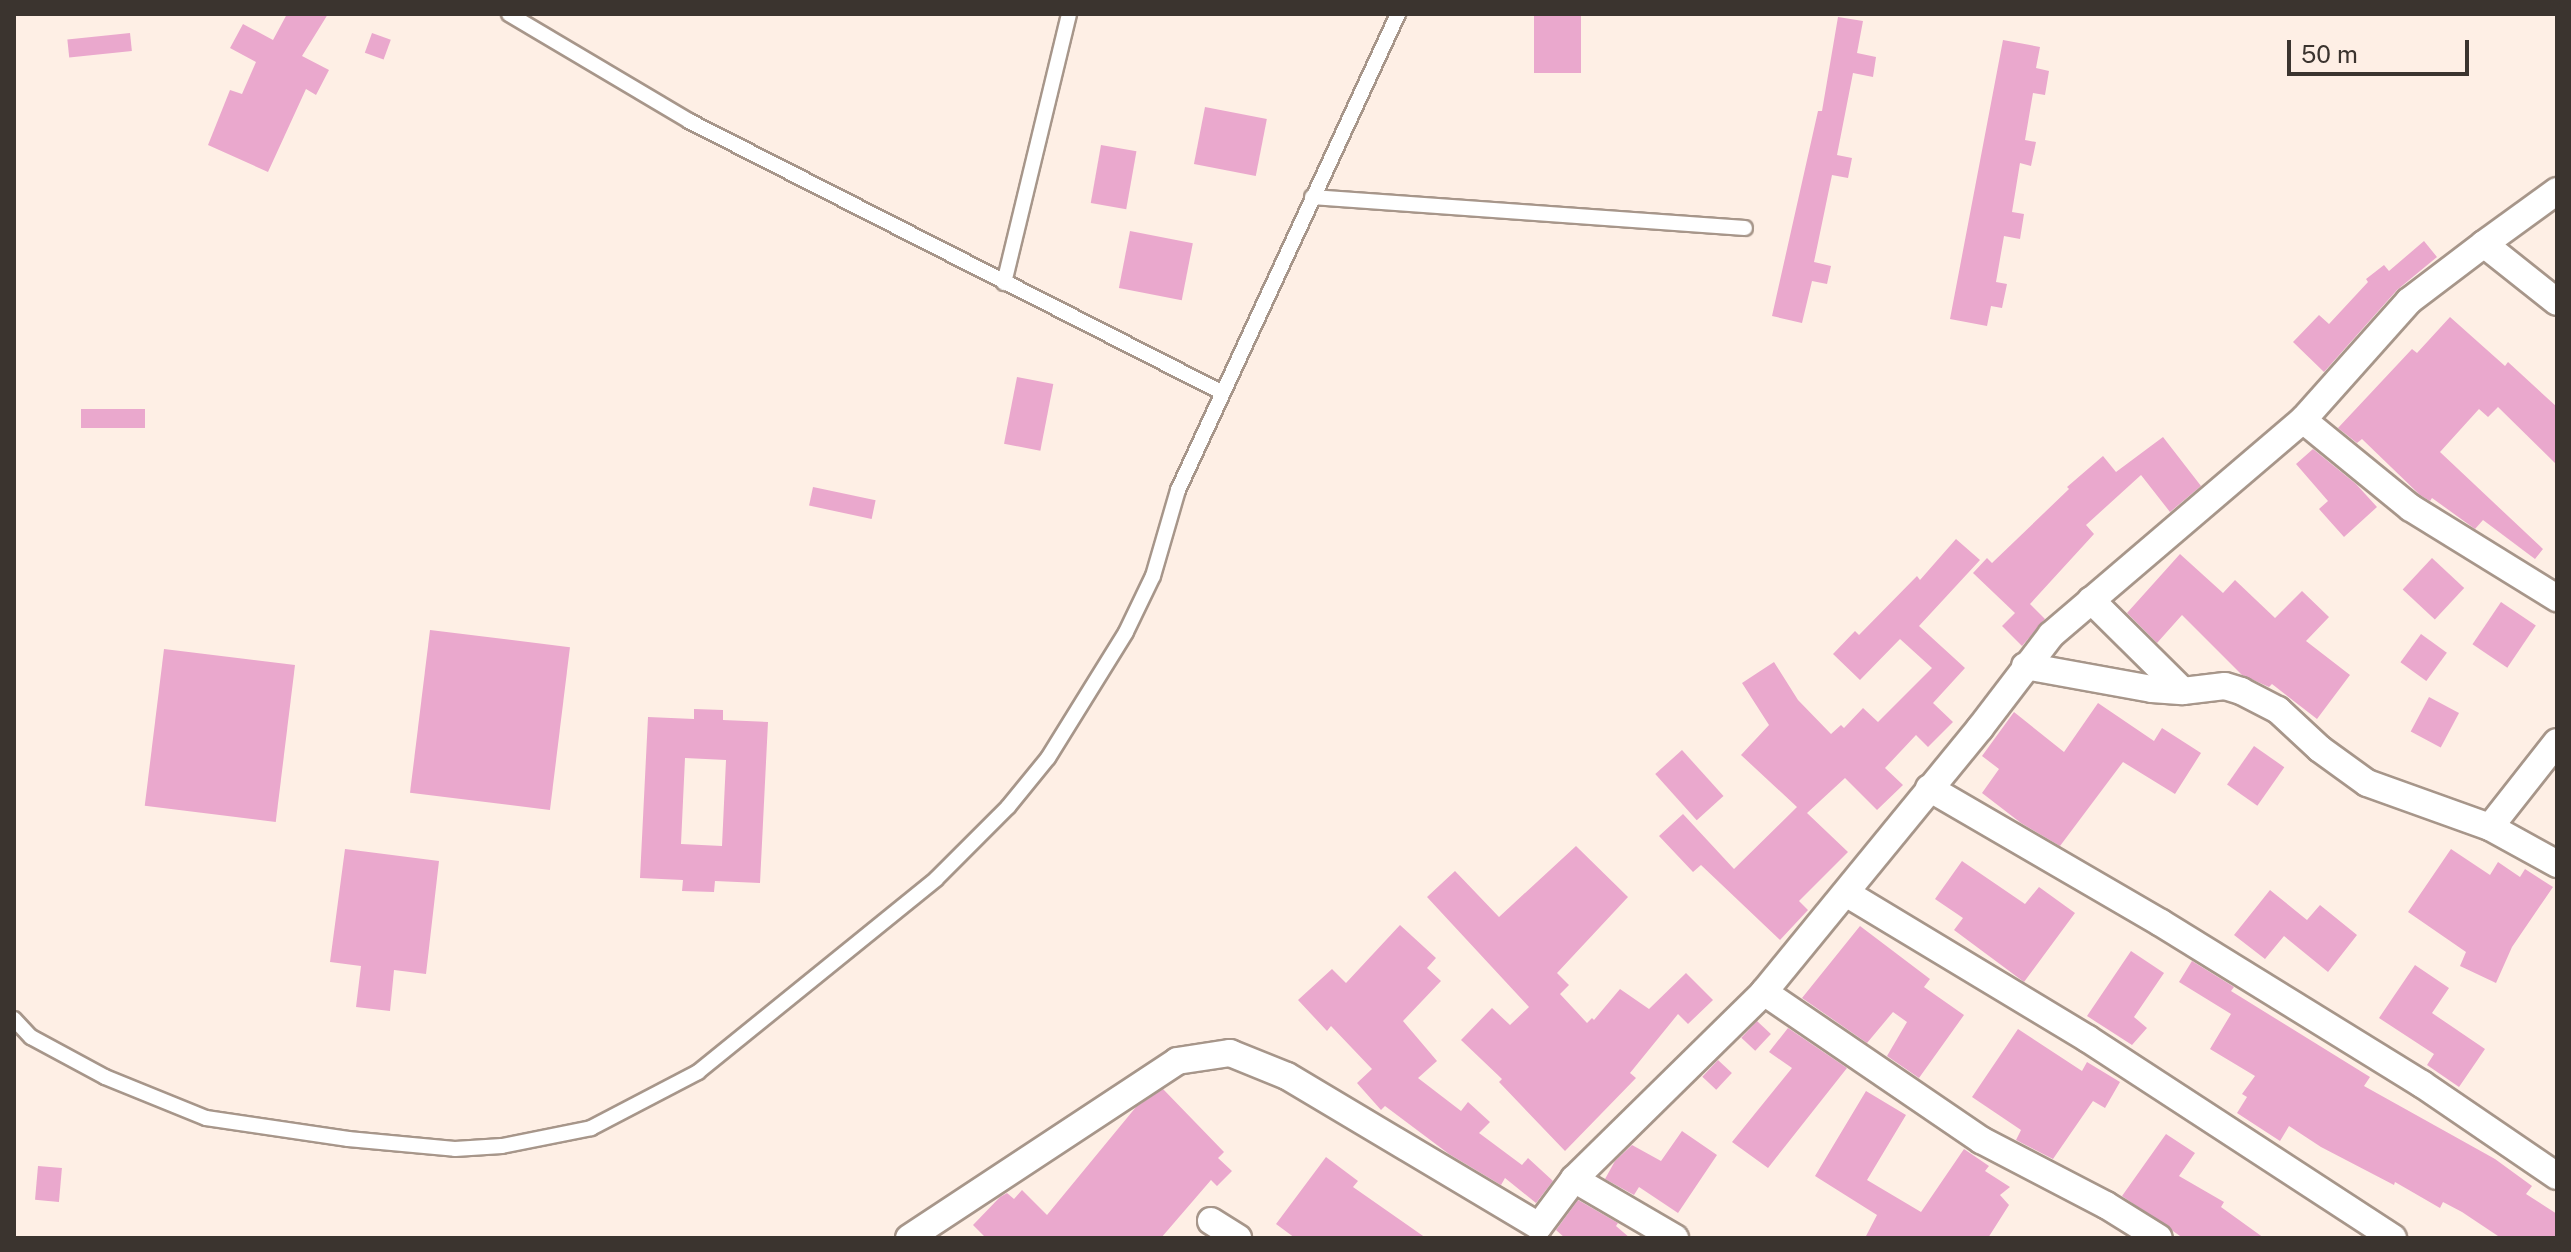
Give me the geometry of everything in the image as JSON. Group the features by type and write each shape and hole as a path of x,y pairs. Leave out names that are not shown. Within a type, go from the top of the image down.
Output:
{"street":[{"path":"909,1238 1177,1061 1230,1053 1287,1076 1539,1226 1574,1179 1764,992 1980,728 2051,635 2303,420 2409,301 2557,191"},
{"path":"2484,244 2557,302"},
{"path":"2303,420 2411,508 2557,598"},
{"path":"2091,600 2183,691"},
{"path":"2025,666 2183,691 2225,686 2241,691 2278,710 2320,749 2367,783 2490,827 2557,864"},
{"path":"2490,827 2557,742"},
{"path":"1929,788 2161,923 2396,1067 2557,1176"},
{"path":"1846,893 2088,1039 2393,1238"},
{"path":"1764,992 1981,1140 2106,1205 2159,1238"},
{"path":"1574,1179 1675,1238"},
{"path":"1211,1221 1238,1238"}],"lane":[{"path":"509,14 689,121 1221,392"},
{"path":"1004,283 1069,14"},
{"path":"14,1019 31,1037 105,1077 206,1118 348,1139 455,1149 502,1146 591,1128 698,1072 936,879 1008,807 1048,758 1126,632 1153,576 1178,490 1398,14"},
{"path":"1312,197 1745,228"}],"building":[{"path":"287,14 328,14 302,56 329,70 316,95 306,89 268,172 208,145 230,90 242,94 256,62 230,48 243,24 273,40"},
{"path":"1534,14 1581,14 1581,73 1534,73"},
{"path":"1838,17 1863,21 1857,53 1876,57 1873,77 1853,73 1837,155 1852,158 1848,178 1832,175 1814,262 1831,266 1827,284 1812,281 1802,323 1772,316 1818,111 1822,111"},
{"path":"130,33 132,51 69,57 67,40"},
{"path":"372,33 391,40 384,60 365,53"},
{"path":"2003,40 2040,47 2036,68 2049,71 2045,95 2033,93 2025,140 2036,142 2031,166 2020,163 2012,212 2024,214 2020,239 2004,236 1996,282 2007,284 2002,308 1991,306 1987,326 1950,319"},
{"path":"1205,107 1267,119 1256,176 1194,164"},
{"path":"1101,145 1136,151 1126,209 1091,203"},
{"path":"1130,231 1193,243 1182,300 1119,288"},
{"path":"2424,241 2437,257 2397,290 2324,372 2293,342 2319,315 2329,324 2368,282 2366,279 2384,265 2389,271"},
{"path":"2450,317 2505,366 2508,362 2557,407 2557,465 2498,407 2488,417 2479,409 2440,452 2543,549 2535,559 2483,520 2475,529 2432,498 2430,501 2420,495 2362,439 2357,443 2338,428 2412,349 2417,353"},
{"path":"1017,377 1053,384 1040,451 1004,444"},
{"path":"81,409 145,409 145,428 81,428"},
{"path":"2163,437 2201,486 2170,512 2141,475 2086,525 2094,534 2030,604 2045,619 2022,646 2002,626 2015,613 1973,573 1987,558 1992,563 2069,489 2067,487 2103,456 2116,472"},
{"path":"2313,449 2356,484 2377,507 2344,537 2319,509 2328,501 2296,464"},
{"path":"813,487 876,500 872,519 809,506"},
{"path":"1956,539 1980,560 1919,626 1965,668 1933,703 1953,722 1928,747 1916,735 1885,768 1903,785 1877,810 1845,778 1807,813 1848,852 1799,901 1808,910 1780,940 1701,865 1693,872 1659,836 1683,814 1734,869 1797,807 1741,755 1769,725 1742,683 1774,662 1798,700 1831,734 1841,725 1844,728 1863,708 1878,722 1932,668 1900,639 1860,680 1833,654 1855,631 1859,635 1917,576 1920,580"},
{"path":"2180,554 2223,593 2235,580 2275,618 2302,591 2329,617 2306,641 2350,675 2317,719 2272,684 2269,687 2242,675 2182,615 2157,643 2127,613"},
{"path":"2432,558 2464,588 2435,619 2403,589"},
{"path":"2501,602 2536,625 2507,668 2472,644"},
{"path":"430,630 570,647 550,810 410,793"},
{"path":"2421,634 2447,653 2426,681 2400,662"},
{"path":"164,649 295,665 276,822 145,806"},
{"path":"2429,697 2459,713 2441,747 2411,731"},
{"path":"2098,703 2154,741 2162,728 2201,753 2175,794 2123,762 2060,846 2021,823 1982,793 1999,769 1982,756 2014,712 2064,752"},
{"path":"694,709 723,710 723,720 768,722 760,883 715,881 714,892 682,891 683,880 640,878 648,717 694,719","holes":["685,758 726,760 722,846 681,844"]},
{"path":"2254,746 2284,767 2257,806 2227,785"},
{"path":"1682,750 1723,796 1697,820 1655,774"},
{"path":"1576,846 1628,897 1557,973 1569,985 1560,994 1587,1023 1592,1018 1594,1020 1620,989 1649,1009 1686,973 1713,1000 1688,1024 1678,1014 1630,1073 1636,1078 1565,1151 1499,1082 1502,1079 1461,1040 1492,1008 1510,1025 1529,1007 1427,897 1455,871 1499,917"},
{"path":"345,849 439,861 426,974 394,970 390,1011 356,1007 361,966 330,962"},
{"path":"2451,849 2490,875 2498,862 2520,877 2525,869 2553,887 2512,947 2496,983 2460,966 2466,952 2408,912"},
{"path":"1962,861 2025,904 2039,887 2075,913 2024,982 1954,930 1963,918 1935,899"},
{"path":"2270,890 2307,920 2320,905 2357,935 2328,972 2284,936 2265,959 2234,935"},
{"path":"1400,925 1436,958 1427,968 1441,981 1403,1021 1437,1061 1418,1078 1461,1111 1468,1102 1490,1122 1479,1133 1522,1165 1528,1158 1553,1181 1536,1203 1505,1178 1501,1185 1449,1154 1385,1106 1381,1110 1357,1083 1372,1069 1331,1026 1327,1031 1298,1000 1332,969 1346,983"},
{"path":"1860,926 1930,979 1924,987 1964,1015 1919,1078 1887,1056 1907,1022 1893,1012 1867,1043 1802,998"},
{"path":"2131,951 2164,973 2134,1017 2147,1028 2132,1045 2087,1016"},
{"path":"2192,961 2234,987 2231,991 2370,1077 2364,1086 2495,1159 2532,1186 2526,1194 2557,1214 2557,1238 2501,1238 2462,1212 2443,1202 2440,1208 2395,1182 2394,1185 2321,1147 2289,1126 2280,1141 2237,1113 2247,1097 2242,1094 2255,1076 2210,1049 2231,1014 2179,982"},
{"path":"2415,965 2449,988 2432,1013 2485,1049 2459,1087 2427,1065 2434,1054 2379,1018"},
{"path":"1757,1021 1771,1034 1755,1051 1741,1038"},
{"path":"1788,1028 1847,1068 1768,1168 1732,1142 1792,1068 1769,1052"},
{"path":"2018,1029 2082,1071 2087,1062 2120,1082 2105,1108 2093,1101 2053,1159 2016,1140 2021,1130 1972,1097"},
{"path":"1718,1060 1732,1073 1716,1090 1702,1077"},
{"path":"1163,1089 1224,1152 1218,1158 1232,1171 1217,1186 1211,1180 1161,1238 986,1238 973,1225 1000,1197 1007,1193 1014,1199 1022,1190 1047,1215 1136,1107"},
{"path":"1866,1091 1906,1115 1867,1180 1921,1212 1964,1149 1989,1166 1985,1171 2010,1187 2000,1195 2009,1205 1988,1238 1865,1238 1877,1215 1815,1176"},
{"path":"1682,1131 1717,1155 1678,1213 1639,1187 1634,1195 1605,1179 1615,1161 1632,1145 1661,1161"},
{"path":"2166,1134 2195,1153 2179,1176 2224,1202 2221,1207 2264,1238 2183,1238 2122,1196"},
{"path":"1326,1157 1358,1181 1353,1187 1426,1238 1295,1238 1276,1224"},
{"path":"38,1166 62,1168 59,1202 35,1200"},
{"path":"1578,1200 1618,1223 1616,1226 1630,1238 1565,1238 1556,1230"}]}
